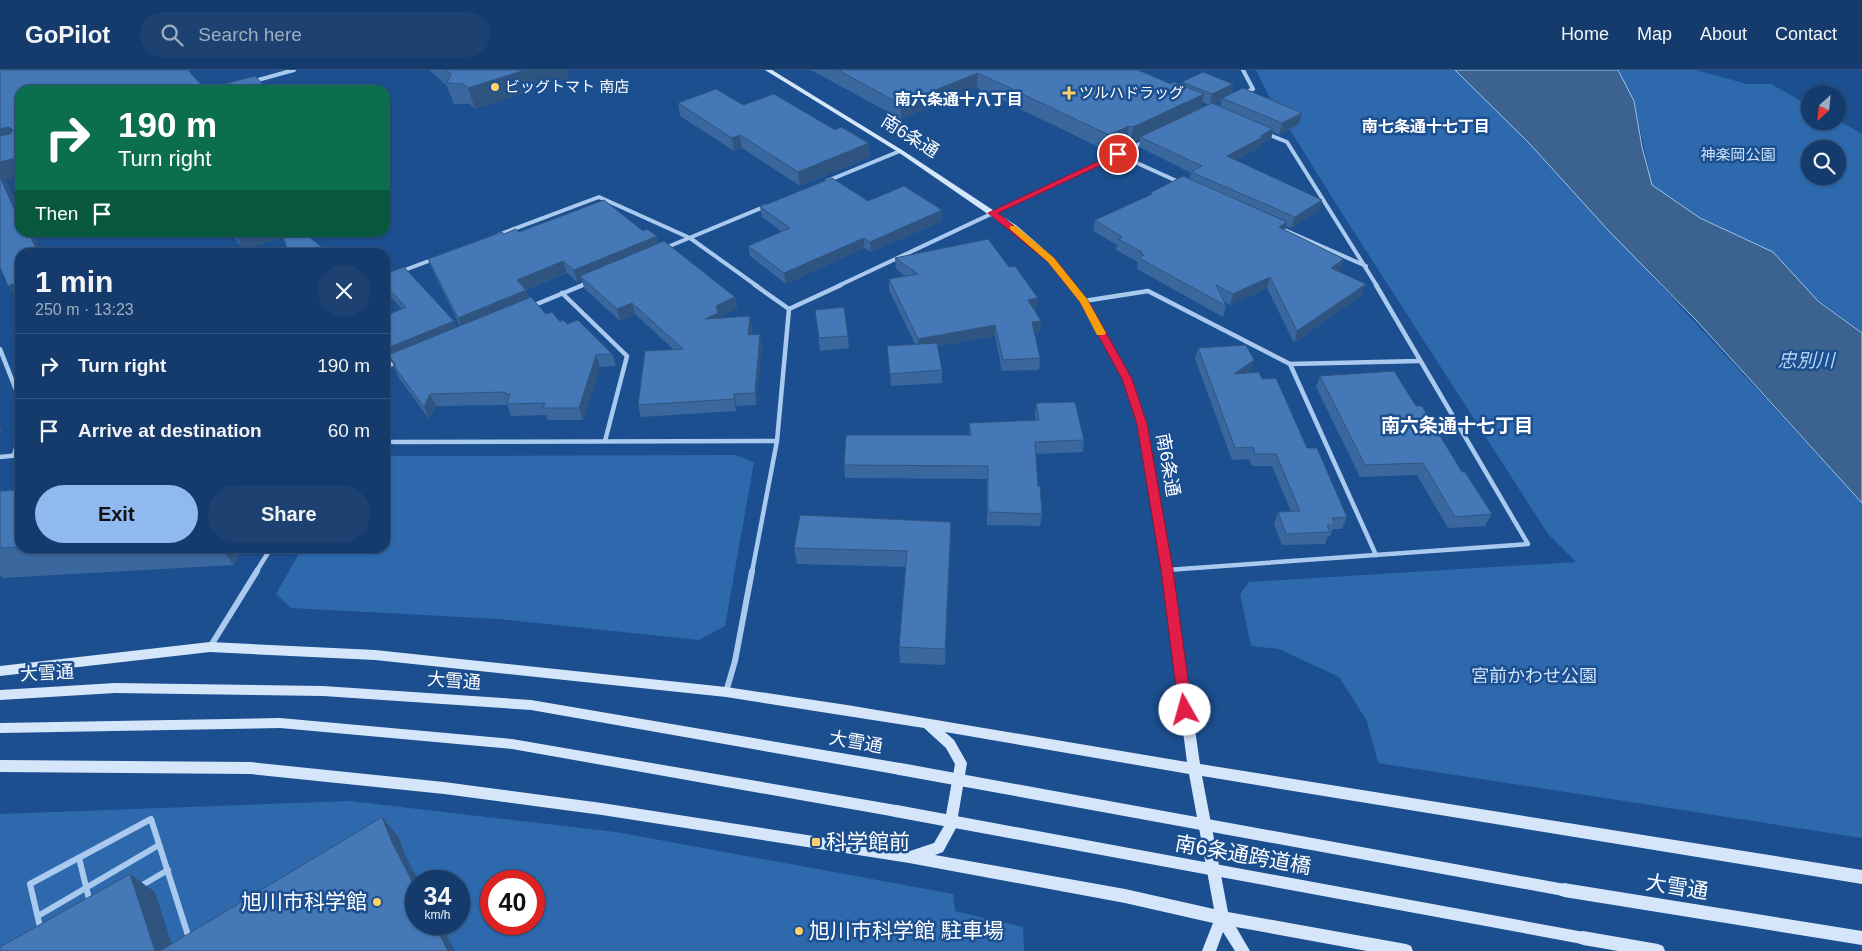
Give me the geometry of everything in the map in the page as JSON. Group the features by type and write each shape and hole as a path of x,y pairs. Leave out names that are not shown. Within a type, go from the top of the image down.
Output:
{"main road":[{"name":"南6条通","path":"768,70 900,151 1014,228 1051,260 1084,301 1127,379 1142,424 1167,570 1194,768 1222,918 1243,951"},
{"path":"0,671 210,647 375,655 726,692 926,723 1857,876"},
{"name":"大雪通","path":"0,695 115,688 323,691 531,705 900,769"},
{"name":"南6条通跨道橋","path":"0,728 280,723 512,744 896,811 1658,951"},
{"path":"909,857 938,848 950,828 961,763 950,744 926,723"},
{"path":"0,766 250,768 444,788 602,809 909,857 1125,896 1222,918 1406,951"},
{"name":"南6条通跨道橋","path":"900,769 1564,890"},
{"name":"大雪通","path":"1564,890 1862,938"},
{"path":"1209,951 1222,918"}],"street":[{"path":"250,82 294,70"},
{"path":"1236,97 1253,89 1244,70"},
{"path":"1167,570 1528,544 1419,361 1366,267 1287,142 1262,131"},
{"path":"789,310 1152,138"},
{"path":"826,182 900,151"},
{"path":"1118,154 1180,182"},
{"path":"494,236 599,197 690,238 789,310"},
{"path":"663,250 772,204"},
{"path":"1278,227 1366,267"},
{"path":"394,274 439,257"},
{"path":"527,308 599,277"},
{"path":"1084,301 1148,291 1290,364 1419,361"},
{"path":"562,293 627,356 605,440"},
{"path":"726,692 735,661 777,441 789,310"},
{"path":"0,349 15,387"},
{"path":"390,365 403,360"},
{"path":"1290,364 1376,555"},
{"path":"390,442 777,441"},
{"path":"0,457 15,455"},
{"path":"210,647 268,553"},
{"path":"43,942 30,884 150,819 193,951"},
{"path":"38,916 159,845"},
{"path":"79,858 93,914"},
{"path":"135,890 168,870"}],"green space":[{"name":"宮前かわせ公園","path":"1256,70 1456,70 1529,143 1862,503 1862,838 1378,763 1367,721 1339,677 1279,649 1251,646 1240,594 1249,582 1576,562 1548,534 1338,207 1269,96"},
{"name":"神楽岡公園","path":"1618,70 1696,70 1747,84 1771,84 1801,101 1801,130 1846,130 1846,125 1862,134 1862,332 1813,296 1773,252 1700,218 1652,185 1634,101"},
{"path":"736,455 754,462 725,626 699,640 499,619 291,608 276,594 299,553 390,553 390,456"},
{"path":"350,801 616,832 953,894 955,911 1023,927 1024,951 0,951 0,814"}],"water":[{"name":"忠別川","path":"1455,70 1618,70 1634,101 1642,147 1652,185 1700,218 1773,252 1818,301 1862,333 1862,503 1695,319 1607,229 1529,143"}],"building":[{"path":"0,70 188,70 201,85 15,85 15,158 0,162 0,136 10,134 13,130 9,127 0,129"},
{"path":"446,70 525,70 468,88 463,84 447,83 451,74"},
{"path":"838,70 1138,70 1171,84 1174,82 1204,94 1133,127 1129,126 1109,135 978,73 900,104"},
{"path":"1203,72 1233,84 1212,94 1182,82"},
{"path":"255,76 263,85 220,85"},
{"path":"1243,88 1302,113 1282,123 1222,98"},
{"path":"716,89 743,105 774,94 835,130 841,127 869,143 798,172 740,135 732,138 678,103"},
{"path":"1212,103 1273,129 1260,136 1263,137 1227,156 1322,200 1295,217 1191,172 1202,166 1140,137"},
{"path":"1183,176 1287,222 1279,227 1344,259 1331,268 1366,284 1297,331 1270,277 1233,294 1216,285 1226,306 1139,258 1144,255 1140,253 1142,252 1118,239 1122,237 1095,220 1152,194 1150,193"},
{"path":"0,177 15,211 15,237 30,237 36,248 15,248 15,284 8,286 0,267"},
{"path":"832,178 868,201 904,186 942,210 870,242 864,238 784,273 748,246 790,228 760,207"},
{"path":"604,200 643,231 647,229 657,236 574,270 563,261 517,280 526,290 458,318 428,259 502,232 504,234 516,229 519,232"},
{"path":"284,237 309,237 323,248 287,248"},
{"path":"988,239 1009,267 1015,266 1038,298 1028,300 1041,321 1032,322 1040,358 1003,360 995,325 918,339 889,279 918,274 895,258"},
{"path":"664,241 735,297 716,306 718,313 705,319 750,316 748,335 760,334 755,393 734,394 734,399 638,405 645,351 683,349 632,303 617,309 580,276"},
{"path":"404,267 454,321 390,347 390,314 406,307 390,290 390,272"},
{"path":"531,297 546,314 552,312 560,322 563,320 567,324 578,320 612,354 596,355 579,408 543,408 545,403 507,404 510,394 505,394 506,392 430,394 424,407 394,366 396,365 390,358 390,354"},
{"path":"844,307 848,336 819,338 815,310"},
{"path":"937,343 942,370 890,374 887,346"},
{"path":"1246,345 1254,360 1234,374 1259,372 1262,379 1276,378 1307,448 1317,448 1347,517 1332,518 1335,525 1327,525 1330,532 1286,534 1278,512 1300,511 1276,454 1255,454 1253,447 1235,448 1198,348"},
{"path":"1394,371 1416,406 1422,406 1462,472 1465,472 1492,514 1455,517 1423,463 1365,465 1320,376"},
{"path":"1075,402 1084,440 1035,442 1042,514 988,512 988,466 844,465 846,435 971,435 969,423 1039,420 1036,403"},
{"path":"15,490 15,547 0,548 0,491"},
{"path":"800,515 951,522 945,649 899,647 907,551 794,548"},
{"path":"382,817 406,870 405,935 440,935 448,951 160,951"},
{"path":"130,874 155,951 0,951 0,947"}],"slow traffic":[{"path":"1013,227 1051,260 1084,301 1101,333"}],"place":[{"name":"ビッグトマト 南店","path":"495,87"},
{"name":"ツルハドラッグ","path":"1069,93"},
{"name":"科学館前","path":"816,842"},
{"name":"旭川市科学館","path":"377,902"},
{"name":"旭川市科学館 駐車場","path":"799,931"}],"district":[{"name":"南六条通十八丁目","path":"959,99"},
{"name":"南七条通十七丁目","path":"1426,126"},
{"name":"南六条通十七丁目","path":"1457,425"}],"route":[{"path":"1118,154 992,213 1014,228 1051,260 1084,301 1127,379 1142,424 1167,570 1185,710"}]}
